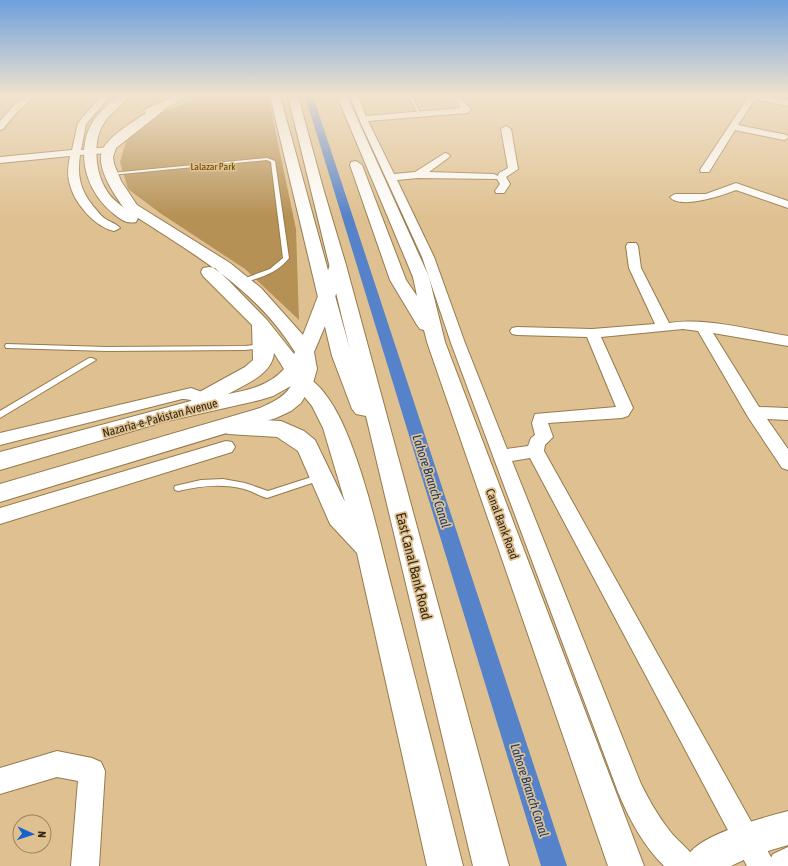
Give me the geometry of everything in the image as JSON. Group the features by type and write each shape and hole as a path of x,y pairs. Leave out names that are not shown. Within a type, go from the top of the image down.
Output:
{"main road":[{"path":"93,136 91,170 99,191 106,200 122,213 174,246 202,266 225,286 261,324 320,402 334,428 348,469 369,549 445,866"},
{"path":"123,136 108,150 107,156 111,174 122,198 132,208 224,266 242,281 255,292 294,335 305,352"},
{"path":"285,136 342,356 360,406 380,433"},
{"name":"East Canal Bank Road","path":"303,136 338,265 491,866"},
{"path":"360,136 421,277 436,342"},
{"name":"Canal Bank Road","path":"351,152 398,280 436,342 626,866"},
{"name":"Nazaria-e-Pakistan Avenue","path":"0,493 227,436 284,406 294,398 305,352 338,265"},
{"path":"195,404 252,372 263,362 261,324"},
{"name":"Nazaria-e-Pakistan Avenue","path":"0,461 195,404 263,391 299,376"},
{"path":"227,436 275,428 296,437 307,446 339,517 369,549"}],"street":[{"path":"79,136 73,163 77,192 99,220 114,228"},
{"path":"371,136 428,257 502,456 631,792 654,835 671,856 685,866"},
{"path":"390,177 418,175 440,177 499,177 513,169 507,136"},
{"path":"705,170 727,136"},
{"path":"0,160 91,153 108,150"},
{"path":"418,175 445,156"},
{"path":"499,177 505,184 500,192"},
{"path":"675,197 709,198 736,186 788,205"},
{"path":"632,246 635,268 664,328"},
{"path":"517,331 592,333 664,328 683,325 788,341"},
{"path":"703,328 754,413 788,463"},
{"path":"592,333 626,408 622,412 542,418 540,424 544,437 537,442 535,450 627,622 754,852"},
{"path":"0,439 182,394 191,393 195,404"},
{"path":"754,413 788,414"},
{"path":"0,516 227,436"},
{"path":"502,456 535,450"},
{"path":"0,781 57,764 92,771 85,866"},
{"path":"702,866 714,856 754,852 788,828"},
{"path":"784,866 788,865"}],"lane":[{"path":"111,174 259,160 273,160 286,258 282,264 273,270 242,281"},
{"path":"8,346 107,349 245,348 262,346"},
{"path":"0,416 92,360"},
{"path":"178,488 212,481 234,482 267,495 322,477"}],"green space":[{"name":"Lalazar Park","path":"129,136 277,136 296,229 299,320 245,269 160,213 128,189 120,162 127,138"}],"waterway":[{"name":"Lahore Branch Canal","path":"322,136 554,866"}]}
